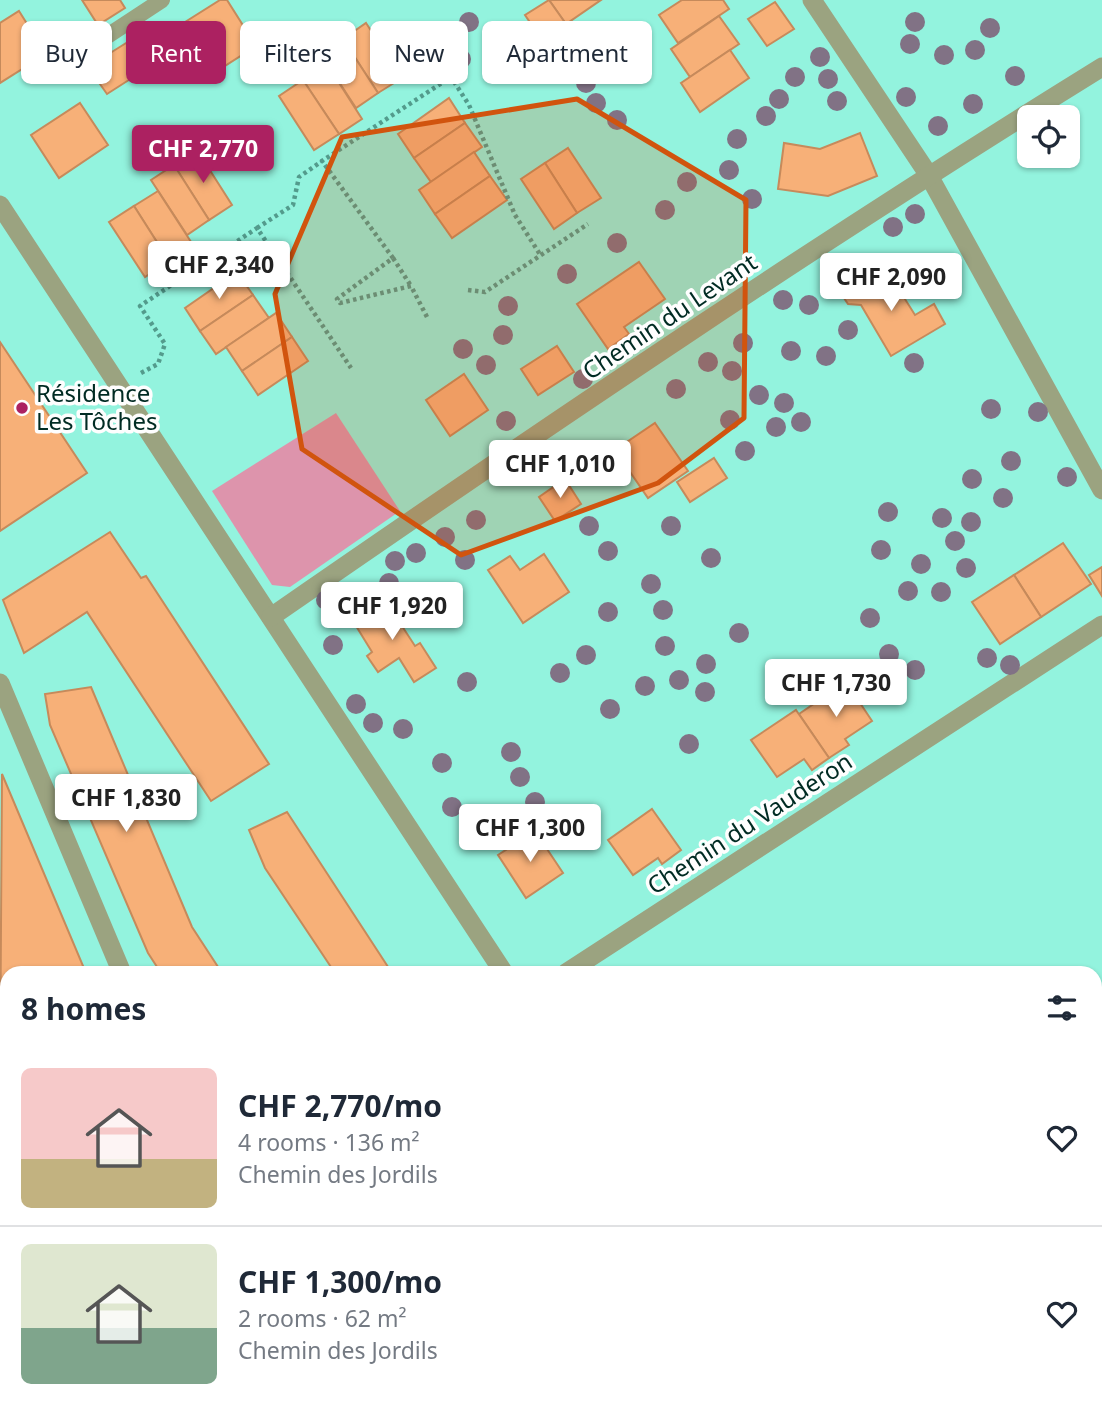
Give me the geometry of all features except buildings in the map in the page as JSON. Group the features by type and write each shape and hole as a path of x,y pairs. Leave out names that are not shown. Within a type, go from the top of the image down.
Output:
{"street":[{"path":"811,0 928,174 1102,490"},
{"name":"Chemin du Levant","path":"271,617 450,493 928,174 1102,67"},
{"path":"3,216 271,617 499,966"},
{"name":"Chemin du Vauderon","path":"577,966 1102,625"},
{"path":"0,683 5,709 119,966"}],"lane":[{"path":"112,33 162,0"}],"path":[{"path":"158,363 165,344 140,306 293,205 299,177 451,77 469,105 514,215 541,256"},
{"path":"323,161 393,258 427,317"},
{"path":"468,290 485,292 588,225"},
{"path":"257,228 351,368"},
{"path":"393,258 337,299 340,303 411,286"}],"highlighted area":[{"path":"577,99 746,200 744,418 658,483 461,555 302,449 275,294 342,137"}],"shaded area":[{"path":"336,413 400,511 290,587 272,585 212,491"}],"place":[{"name":"Résidence Les Tôches","path":"22,408"}]}
